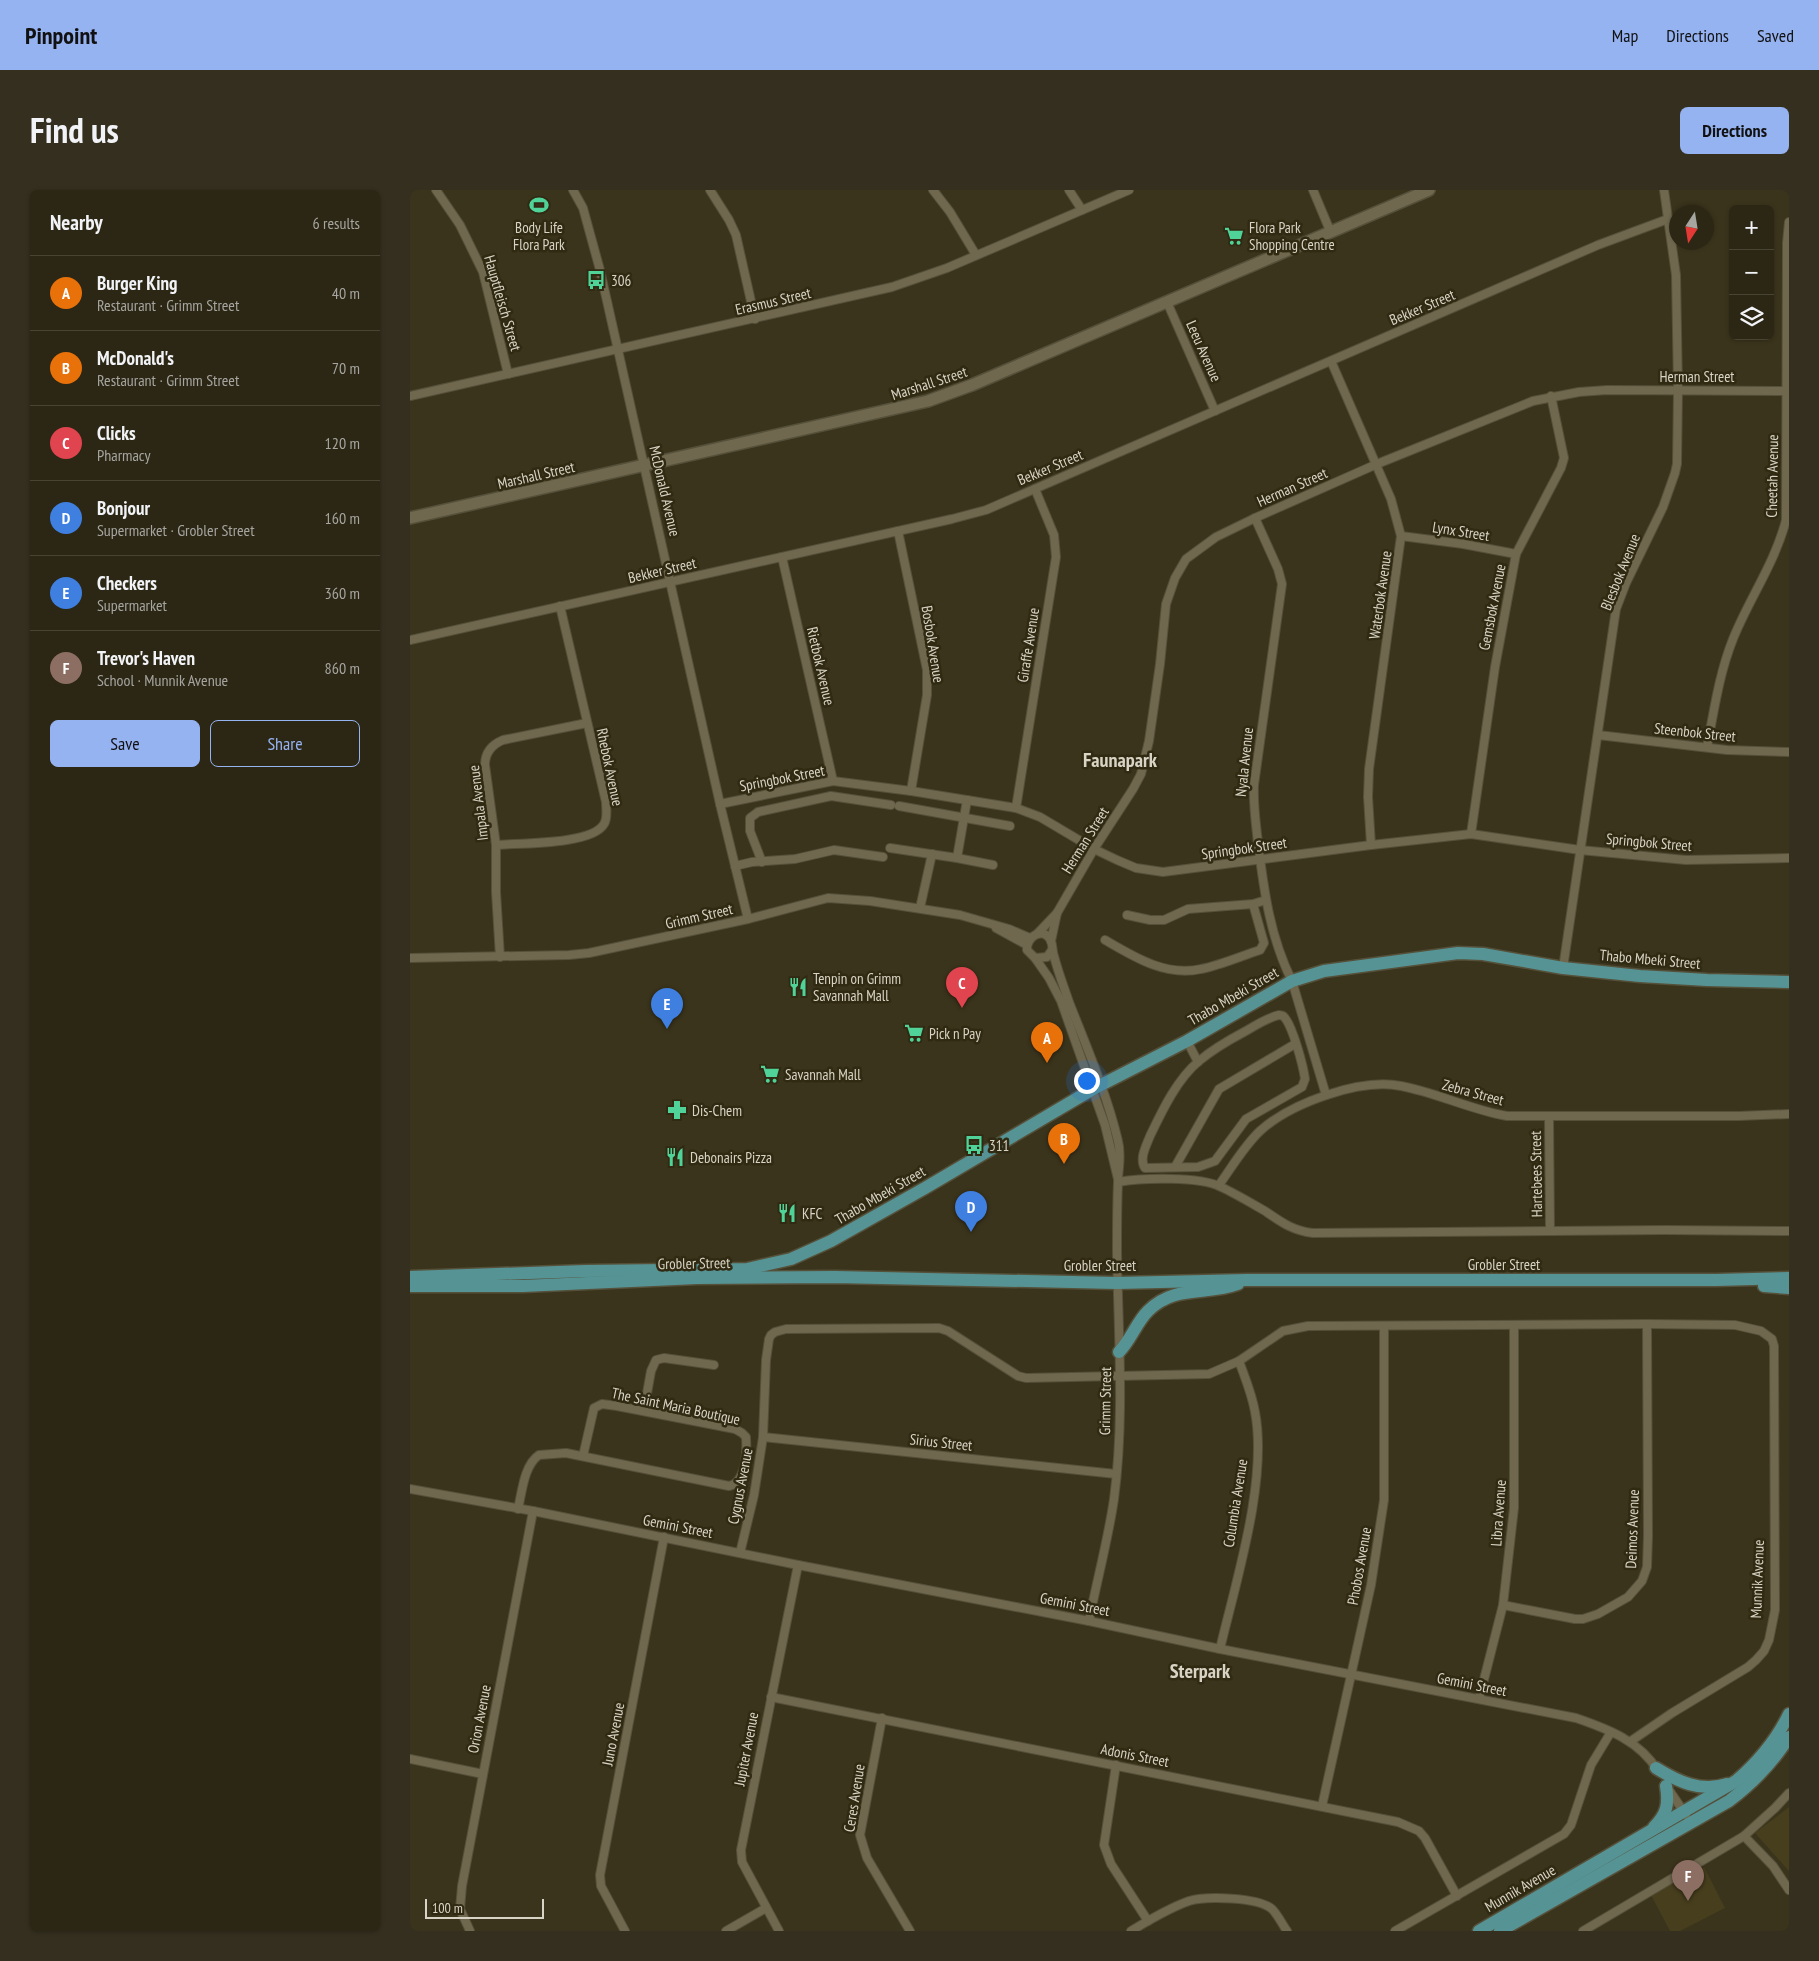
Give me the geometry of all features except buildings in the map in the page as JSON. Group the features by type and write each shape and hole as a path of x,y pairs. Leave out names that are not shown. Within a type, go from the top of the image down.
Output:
{"main road":[{"name":"Thabo Mbeki Street","path":"747,1269 792,1259 831,1241 1097,1087 1187,1040 1292,981 1324,971 1458,953 1483,954 1563,968 1640,976 1789,982"},
{"name":"Grobler Street","path":"410,1276 747,1269"},
{"path":"684,1278 701,1273 747,1269 835,1277"},
{"name":"Grobler Street","path":"410,1286 523,1286 684,1278 835,1277 1117,1283 1247,1280 1716,1280 1789,1278"},
{"path":"1120,1352 1142,1317 1153,1306 1164,1299 1183,1292 1227,1288 1247,1280"},
{"path":"1716,1280 1741,1286 1789,1288"},
{"name":"Munnik Avenue","path":"1500,1931 1688,1818 1753,1766 1770,1747 1789,1714"},
{"name":"Munnik Avenue","path":"1479,1931 1645,1835 1725,1804 1743,1790 1777,1756 1789,1736"},
{"path":"1656,1768 1680,1781 1696,1786 1714,1788 1736,1781"},
{"path":"1645,1835 1659,1822 1666,1810 1668,1796 1666,1786"}],"street":[{"name":"Hauptfleisch Street","path":"436,190 460,225 482,272 508,374"},
{"name":"McDonald Avenue","path":"573,190 583,208 591,234 720,804 748,919"},
{"path":"710,190 730,220 736,235 755,320"},
{"path":"933,190 950,212 976,255"},
{"path":"1069,190 1082,210"},
{"name":"Erasmus Street","path":"410,396 755,320 892,287 922,278 1129,190"},
{"path":"1313,190 1331,233"},
{"name":"Marshall Street","path":"410,518 928,402 1429,190"},
{"name":"Blesbok Avenue","path":"1563,968 1616,609 1626,583 1663,507 1676,473 1678,389 1676,275 1664,190"},
{"name":"Bekker Street","path":"410,640 970,515 1035,489 1598,246 1668,219"},
{"name":"Cheetah Avenue","path":"1707,747 1730,648 1738,627 1761,584 1786,520 1788,391 1787,243 1789,222"},
{"name":"Leeu Avenue","path":"1167,302 1216,411"},
{"name":"Waterbok Avenue","path":"1331,361 1377,464 1391,499 1401,536 1370,769 1368,797 1371,845"},
{"name":"Herman Street","path":"1031,939 1057,913 1094,849 1134,789 1145,761 1160,664 1166,604 1175,578 1186,559 1206,543 1255,518 1377,464 1533,401 1552,396 1591,391 1678,389 1788,391"},
{"name":"Gemsbok Avenue","path":"1472,834 1495,667 1516,554 1562,464 1564,453 1552,396"},
{"name":"Giraffe Avenue","path":"1016,808 1056,557 1054,535 1035,489"},
{"name":"Nyala Avenue","path":"1255,518 1278,569 1282,584 1254,785 1253,800 1260,858 1271,928 1284,965 1292,981 1326,1095"},
{"name":"Bosbok Avenue","path":"898,531 927,676 927,695 911,791"},
{"name":"Lynx Street","path":"1401,536 1463,544 1516,554"},
{"name":"Rietbok Avenue","path":"782,557 832,782"},
{"name":"Rhebok Avenue","path":"496,845 580,838 590,835 604,825 606,818 606,802 560,606"},
{"name":"Impala Avenue","path":"500,957 496,892 496,845 484,765 485,760 490,748 503,740 587,723"},
{"name":"Steenbok Street","path":"1598,735 1707,747 1789,752"},
{"name":"Springbok Street","path":"720,804 832,782 911,791 1016,808 1040,817 1094,849 1136,868 1163,872 1210,867 1260,858 1472,834 1580,850 1686,860 1789,858"},
{"path":"762,862 750,831 750,818 758,812 823,796 840,797 1010,826"},
{"path":"957,858 967,800"},
{"path":"890,848 993,865"},
{"path":"736,866 795,859 834,850 883,857"},
{"path":"920,908 932,854"},
{"name":"Grimm Street","path":"410,958 500,957 589,953 748,919 828,898 870,900 960,915 1009,929 1031,939"},
{"path":"1128,915 1150,920 1164,920 1188,908 1253,904 1266,900"},
{"path":"1104,940 1140,960 1163,968 1188,971 1202,969 1260,950 1263,947 1264,943 1253,904"},
{"name":"Herman Street","path":"1051,945 1057,913"},
{"path":"1045,935 1051,945 1047,957 1035,958 1029,953 1031,939 1045,935"},
{"name":"Grimm Street","path":"1051,945 1060,978 1097,1087 1118,1180 1117,1283 1121,1376 1116,1474 1111,1516 1089,1621"},
{"name":"Grimm Street","path":"1035,958 1049,978 1061,1001 1097,1087"},
{"path":"1279,1015 1282,1015 1287,1022 1295,1044 1305,1078 1302,1087 1246,1118 1215,1161 1198,1167 1146,1168 1142,1160 1156,1124 1171,1097 1198,1062 1234,1037 1271,1017 1279,1015"},
{"path":"1187,1040 1198,1062"},
{"path":"1175,1167 1219,1089 1295,1044"},
{"name":"Zebra Street","path":"1219,1185 1251,1141 1262,1130 1286,1114 1326,1095 1367,1086 1390,1085 1411,1089 1492,1114 1549,1117 1789,1114"},
{"name":"Hartebees Street","path":"1549,1117 1550,1231"},
{"path":"1118,1180 1180,1180 1219,1185 1284,1225 1302,1232 1789,1231"},
{"path":"1121,1376 1209,1374 1238,1361 1289,1329 1308,1326 1647,1324"},
{"name":"Munnik Avenue","path":"1631,1741 1672,1713 1748,1667 1764,1650 1769,1640 1775,1610 1774,1346 1772,1338 1748,1327 1735,1325 1647,1324"},
{"name":"Deimos Avenue","path":"1503,1605 1583,1619 1614,1606 1635,1591 1642,1581 1647,1567 1648,1545 1647,1324"},
{"name":"Libra Avenue","path":"1479,1699 1503,1605 1514,1491 1514,1325"},
{"name":"Phobos Avenue","path":"1322,1806 1371,1585 1384,1500 1384,1326"},
{"name":"Cygnus Avenue","path":"740,1553 754,1495 764,1437 766,1360 770,1335 775,1332 792,1328 932,1327 948,1331 1021,1377 1121,1376"},
{"path":"644,1410 651,1371 657,1359 714,1365"},
{"name":"Columbia Avenue","path":"1220,1649 1247,1529 1256,1470 1255,1413 1248,1382 1238,1361"},
{"name":"The Saint Maria Boutique","path":"518,1508 528,1469 535,1457 546,1453 557,1452 583,1456 725,1486 733,1485 739,1480 746,1437 734,1429 644,1410 602,1404 597,1405 592,1413 583,1456"},
{"name":"Sirius Street","path":"764,1437 1116,1474"},
{"name":"Gemini Street","path":"410,1489 518,1508 798,1565 1089,1621 1220,1649 1576,1718 1631,1741 1647,1756 1656,1768 1688,1818"},
{"name":"Orion Avenue","path":"470,1931 462,1916 459,1901 533,1511"},
{"name":"Juno Avenue","path":"625,1931 601,1886 600,1875 664,1537"},
{"name":"Jupiter Avenue","path":"779,1931 742,1862 741,1850 798,1565"},
{"name":"Adonis Street","path":"771,1697 1398,1822 1419,1831 1433,1850 1457,1896"},
{"name":"Ceres Avenue","path":"882,1718 860,1834 867,1858 910,1931"},
{"name":"Munnik Avenue","path":"1395,1931 1564,1834 1571,1825 1591,1765 1611,1732"},
{"path":"410,1759 483,1774"},
{"path":"1116,1765 1104,1845 1111,1864 1148,1922"},
{"path":"1583,1931 1744,1836 1789,1793"},
{"path":"1744,1836 1773,1866 1789,1890"},
{"path":"1131,1931 1190,1901 1215,1899 1250,1901 1271,1908 1287,1931"},
{"path":"726,1931 766,1908"}],"shaded area":[{"path":"1789,1807 1789,1871 1755,1833"},
{"path":"1704,1867 1725,1908 1680,1931 1670,1931 1651,1895"}],"place":[{"name":"Body Life Flora Park","path":"539,205"},
{"name":"Flora Park Shopping Centre","path":"1234,236"},
{"name":"306","path":"596,280"},
{"name":"Tenpin on Grimm Savannah Mall","path":"798,987"},
{"name":"Clicks","path":"962,1008"},
{"name":"Checkers","path":"667,1029"},
{"name":"Pick n Pay","path":"914,1033"},
{"name":"Burger King","path":"1047,1063"},
{"name":"Savannah Mall","path":"770,1074"},
{"name":"Dis-Chem","path":"677,1110"},
{"name":"311","path":"974,1145"},
{"name":"Debonairs Pizza","path":"675,1157"},
{"name":"McDonald's","path":"1064,1164"},
{"name":"KFC","path":"787,1213"},
{"name":"Bonjour","path":"971,1232"},
{"name":"Trevor's Haven","path":"1688,1901"}],"district":[{"name":"Faunapark","path":"1120,760"},
{"name":"Sterpark","path":"1200,1671"}]}
